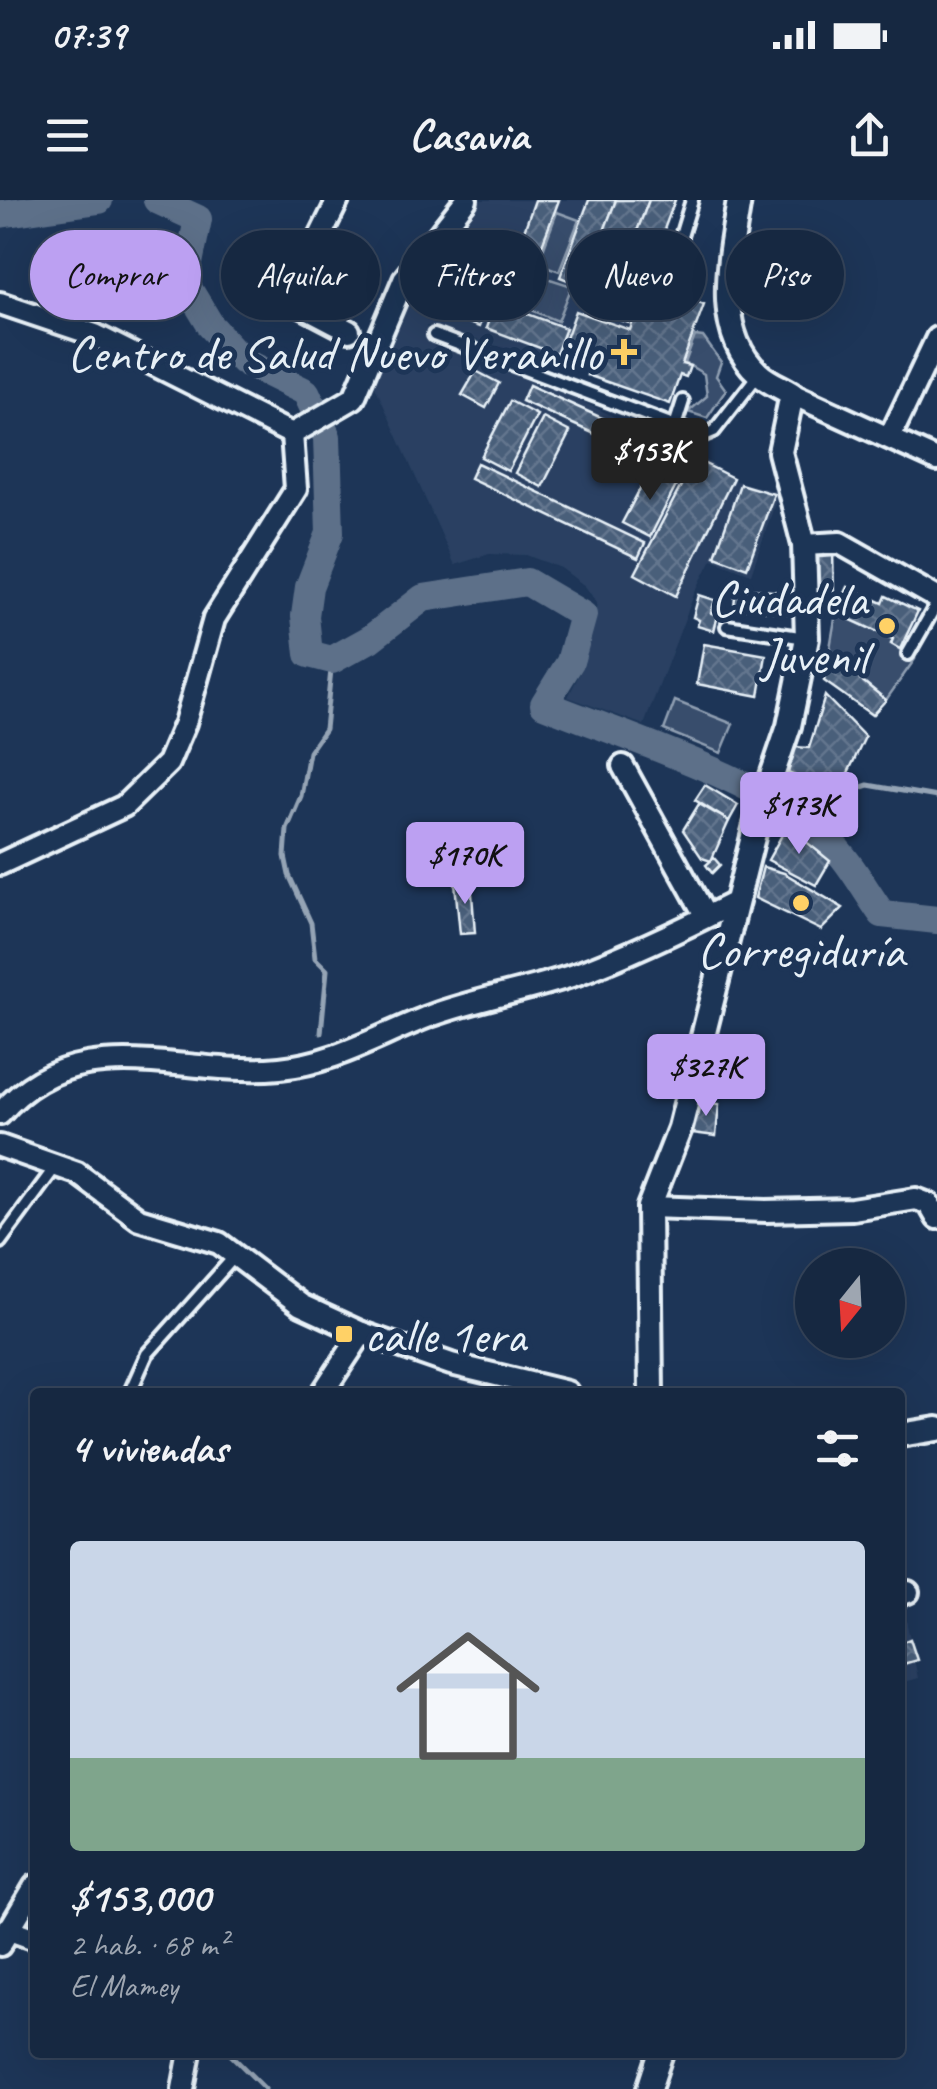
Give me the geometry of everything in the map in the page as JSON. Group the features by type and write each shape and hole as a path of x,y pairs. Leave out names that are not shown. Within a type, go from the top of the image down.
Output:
{"street":[{"path":"323,230 338,200"},
{"path":"299,430 354,398 404,279 466,200"},
{"path":"739,200 728,302 741,348 759,374 792,394 937,460"},
{"path":"0,303 95,335 299,430"},
{"path":"328,320 349,331"},
{"path":"890,437 937,338"},
{"path":"650,1388 649,1206 680,1128 758,818 797,696 807,638 804,545 780,452 792,394"},
{"path":"0,864 124,806 168,763 184,723 214,619 296,489 299,430"},
{"path":"804,545 840,542 937,600"},
{"path":"622,766 704,914"},
{"path":"0,1114 30,1085 69,1067 141,1061 261,1069 323,1060 428,1016 574,974 736,902"},
{"path":"0,1146 84,1177 139,1219 210,1240 301,1304 362,1333 450,1364 549,1388"},
{"path":"649,1206 852,1209 916,1199 928,1204 937,1218"},
{"path":"326,1388 362,1333"},
{"path":"905,1434 937,1428"},
{"path":"183,2089 189,2058"},
{"path":"649,2089 659,2058"}],"lane":[{"path":"683,230 692,200"},
{"path":"434,335 709,436 759,374"},
{"path":"675,426 683,401"},
{"path":"908,654 937,600"},
{"path":"727,626 807,638"},
{"path":"0,1242 57,1165"},
{"path":"132,1388 147,1354 236,1255"}],"shaded area":[{"path":"475,200 677,200 666,230 567,230 567,320 573,320 557,363 426,326 434,347 520,372 709,462 736,481 779,492 751,574 712,559 695,592 644,725 568,697 584,665 597,603 585,586 561,568 526,555 489,554 455,565 371,377 400,299 400,320 547,320 547,230 450,230"},
{"path":"602,320 634,320 630,330"},
{"path":"905,1615 918,1678 905,1682"}],"green space":[{"path":"557,212 579,220 575,230 567,230 567,251 559,271 547,266 547,239"},
{"path":"547,278 567,284 567,298 558,321 547,316"},
{"path":"695,336 703,337 721,362 716,376 726,390 707,418 688,412 707,396 704,374 685,363"},
{"path":"836,613 893,639 891,644 915,659 886,700 829,654"},
{"path":"675,701 733,724 721,753 664,730"}],"building":[{"path":"535,200 559,200 547,232 524,230"},
{"path":"589,200 616,200 604,230 578,230"},
{"path":"616,200 649,200 638,230 604,230"},
{"path":"649,200 675,200 664,230 638,230"},
{"path":"567,258 567,280 560,277"},
{"path":"460,320 481,320 479,327"},
{"path":"489,320 544,320 566,328 556,354 486,328"},
{"name":"Centro de Salud Nuevo Veranillo","path":"573,320 602,320 630,330 633,320 698,320 682,364 690,366 686,377 680,375 670,404 587,375 590,368 557,363"},
{"path":"476,371 499,383 486,408 462,395"},
{"path":"529,385 688,457 681,473 522,401"},
{"path":"510,401 537,415 508,471 481,457"},
{"path":"543,418 570,432 542,487 515,473"},
{"path":"695,459 733,478 676,596 635,574"},
{"path":"477,463 645,543 638,558 470,478"},
{"path":"651,468 678,482 650,537 622,523"},
{"path":"740,484 774,494 747,568 715,556"},
{"path":"816,550 833,550 834,596 819,593"},
{"path":"736,587 791,593 788,613 734,607"},
{"name":"Ciudadela Juvenil","path":"848,587 883,603 886,596 918,611 900,649 891,644 893,639 836,613"},
{"path":"699,595 715,600 711,613 718,615 714,631 697,626 699,620 693,617"},
{"path":"704,644 766,655 759,696 697,684"},
{"path":"829,654 886,700 872,715 824,681"},
{"path":"825,696 865,737 847,775 811,783 788,773 795,747 809,748"},
{"path":"705,785 738,805 729,821 695,800"},
{"path":"699,804 729,821 711,861 702,858 683,830"},
{"path":"787,826 830,861 816,885 768,860"},
{"path":"714,858 720,865 712,873 706,865"},
{"name":"Corregiduría","path":"763,867 784,873 843,908 821,930 755,898"},
{"path":"471,881 475,933 460,934 455,883"},
{"path":"699,1102 719,1104 716,1136 692,1133"},
{"path":"910,1639 917,1660 905,1664 905,1641"}],"waterway":[{"path":"0,214 99,200"},
{"path":"157,200 198,219 185,283 211,326 243,361 306,392 327,437 330,533 309,587 305,616 309,654 332,660 370,639 423,598 527,582 583,615 570,662 544,704 694,762 770,799 828,840 882,914 937,920"},
{"path":"321,1033 327,970 315,958 311,923 289,875 285,856 287,829 301,796 309,752 325,729 332,660"},
{"path":"787,811 868,785 937,797"},
{"path":"22,1917 30,1920"},
{"path":"234,2058 265,2089"}],"place":[{"name":"Centro de Salud Nuevo Veranillo","path":"624,352"},
{"name":"Ciudadela Juvenil","path":"887,626"},
{"name":"Corregiduría","path":"801,903"},
{"name":"calle 1era","path":"344,1334"}]}
